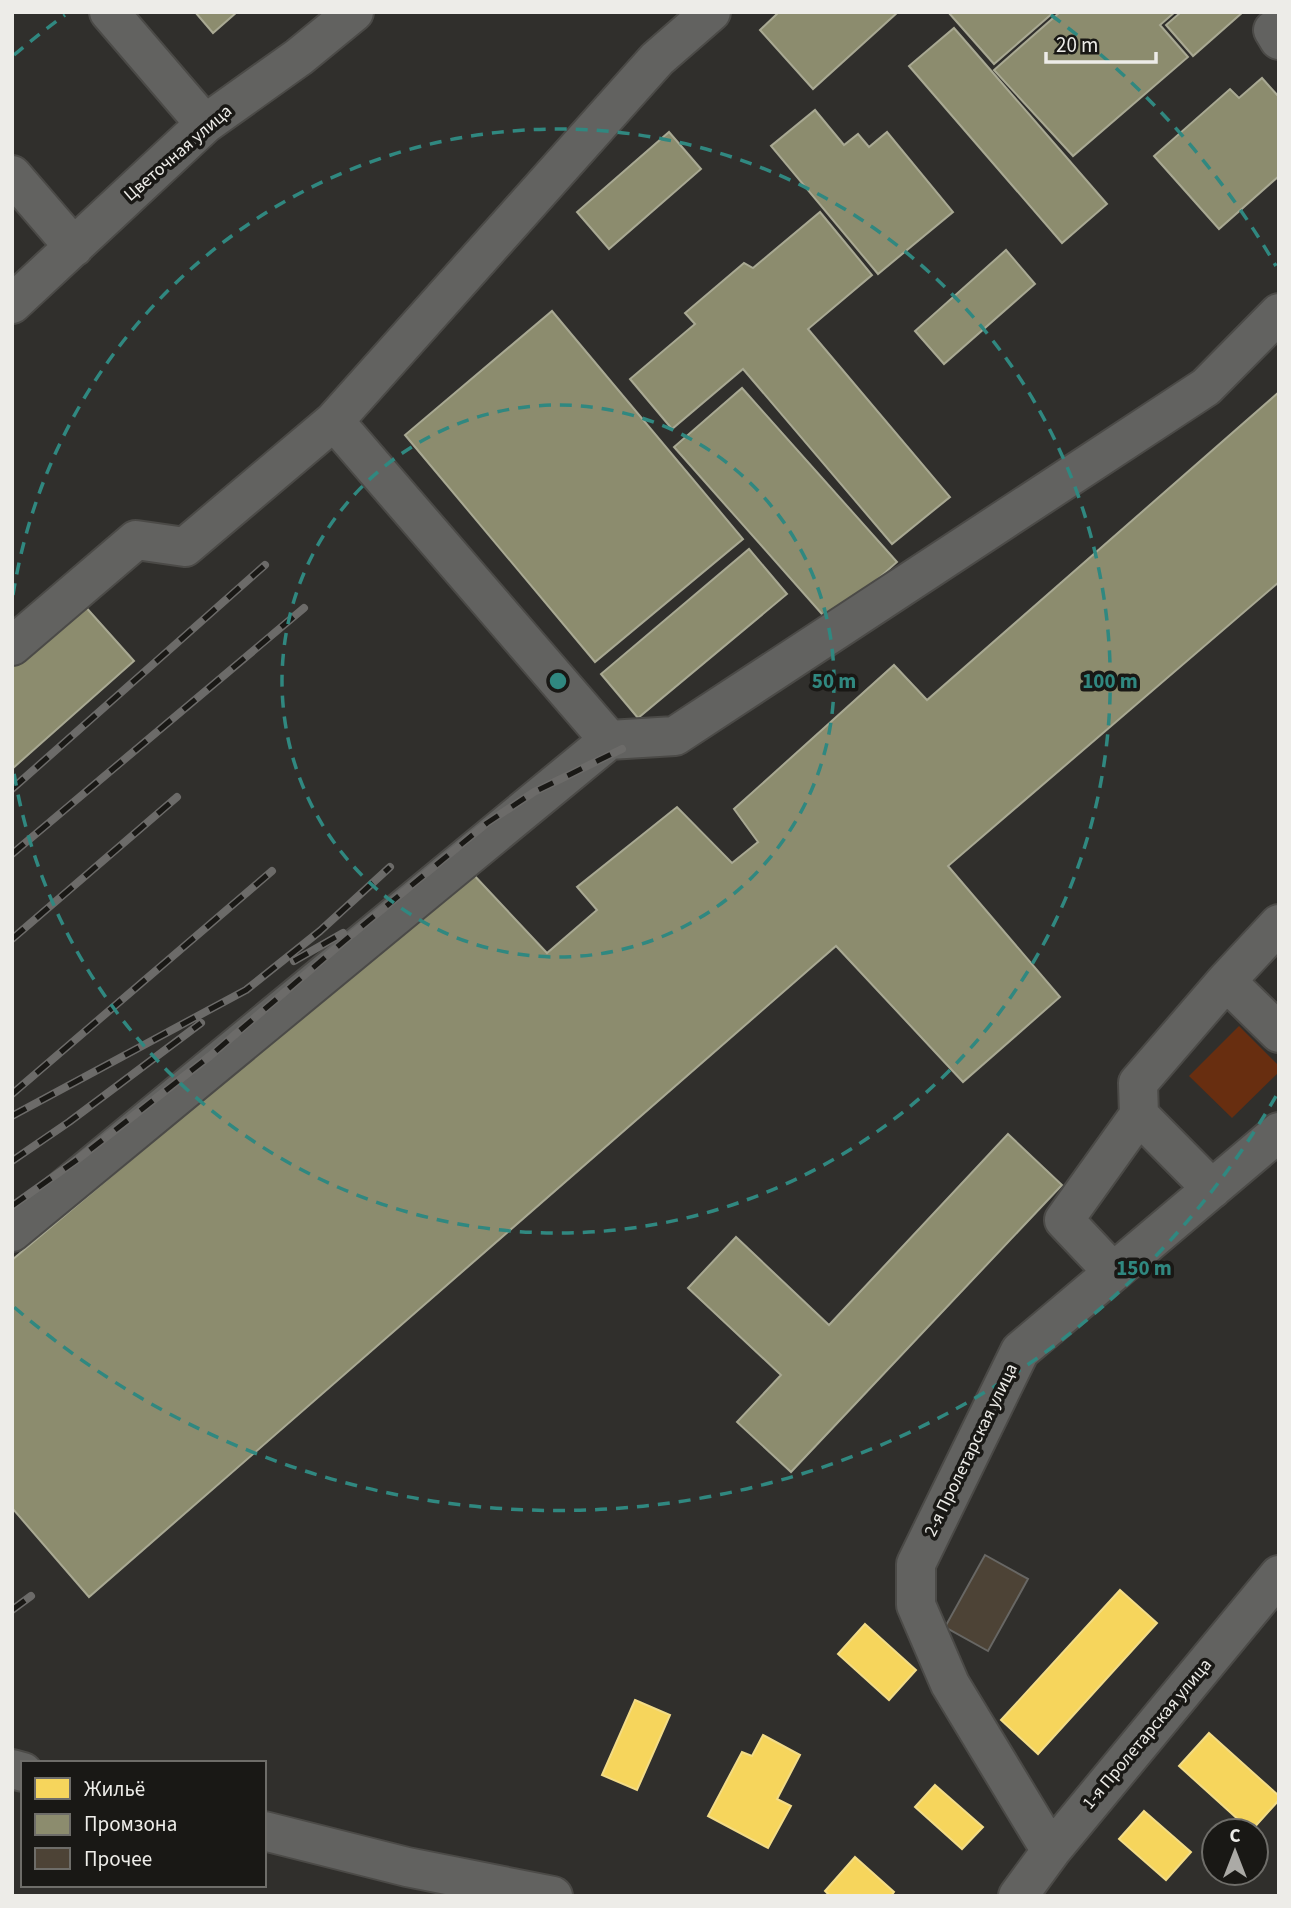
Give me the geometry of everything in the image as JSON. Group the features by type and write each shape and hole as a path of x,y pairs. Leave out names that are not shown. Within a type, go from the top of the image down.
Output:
{"street":[{"path":"109,12 205,124"},
{"name":"Цветочная улица","path":"12,304 205,124 299,57 354,12"},
{"path":"12,646 136,540 185,547 334,421 657,59 710,12"},
{"path":"12,175 74,247"},
{"path":"12,1232 609,740 675,736 1206,387 1279,313"},
{"path":"334,421 609,740"},
{"path":"1113,1272 1064,1220 1139,1115 1138,1083 1279,924"},
{"path":"1226,981 1279,1033"},
{"path":"1139,1115 1212,1189"},
{"name":"2-я Пролетарская улица","path":"1051,1851 950,1684 916,1605 916,1564 1020,1351 1279,1132"},
{"name":"1-я Пролетарская улица","path":"1018,1896 1051,1851 1279,1575"},
{"path":"266,1832 407,1867 553,1896"}],"shaded area":[{"path":"1239,1026 1279,1066 1279,1072 1232,1118 1189,1076"}],"building: Жильё":[{"path":"1120,1590 1157,1623 1038,1754 1001,1720"},
{"path":"865,1624 916,1670 889,1700 838,1654"},
{"path":"635,1700 670,1715 637,1790 602,1775"},
{"path":"1209,1733 1279,1796 1279,1800 1264,1817 1235,1817 1179,1766"},
{"path":"763,1735 800,1755 777,1799 791,1806 768,1848 708,1816 742,1752 752,1756"},
{"path":"935,1785 983,1827 962,1849 915,1807"},
{"path":"1144,1811 1191,1852 1166,1880 1119,1839"},
{"path":"855,1857 894,1892 891,1896 830,1896 825,1891"}],"building: Промзона":[{"path":"195,12 237,12 213,33"},
{"path":"779,12 898,12 813,89 760,30"},
{"path":"948,12 1054,12 994,64"},
{"path":"1060,12 1175,12 1160,25 1188,57 1073,156 994,70"},
{"path":"1181,12 1243,12 1193,56 1166,25"},
{"path":"954,28 1107,204 1062,243 909,66"},
{"path":"1262,78 1279,97 1279,176 1219,229 1154,156 1230,89 1239,98"},
{"path":"815,110 844,145 858,134 869,147 887,132 953,212 878,274 771,146"},
{"path":"669,132 701,169 609,249 577,212"},
{"path":"820,212 872,275 808,329 950,497 892,544 743,369 672,429 630,379 695,324 685,313 744,263 753,268"},
{"path":"1006,250 1035,284 944,364 915,331"},
{"path":"552,311 743,539 595,662 405,435"},
{"path":"742,388 897,562 829,622 674,447"},
{"path":"1279,392 1279,582 948,866 1060,997 963,1082 836,946 89,1597 12,1508 12,1260 471,872 547,953 597,910 577,887 677,807 732,863 758,842 734,809 894,665 927,700"},
{"path":"749,549 787,594 638,718 601,674"},
{"path":"83,604 134,661 12,769 12,666"},
{"path":"1008,1134 1062,1185 791,1472 737,1422 781,1375 688,1288 736,1237 829,1325"}],"building: Прочее":[{"path":"985,1555 1028,1579 988,1651 945,1627"}],"railway":[{"path":"12,789 265,565"},
{"path":"12,854 304,608"},
{"path":"12,1206 78,1159 210,1056 487,823 534,792 622,749"},
{"path":"12,939 177,797"},
{"path":"12,1116 246,990 320,931 390,867"},
{"path":"12,1094 272,871"},
{"path":"294,961 343,933"},
{"path":"12,1161 69,1122 201,1023"},
{"path":"12,1610 31,1596"}]}
